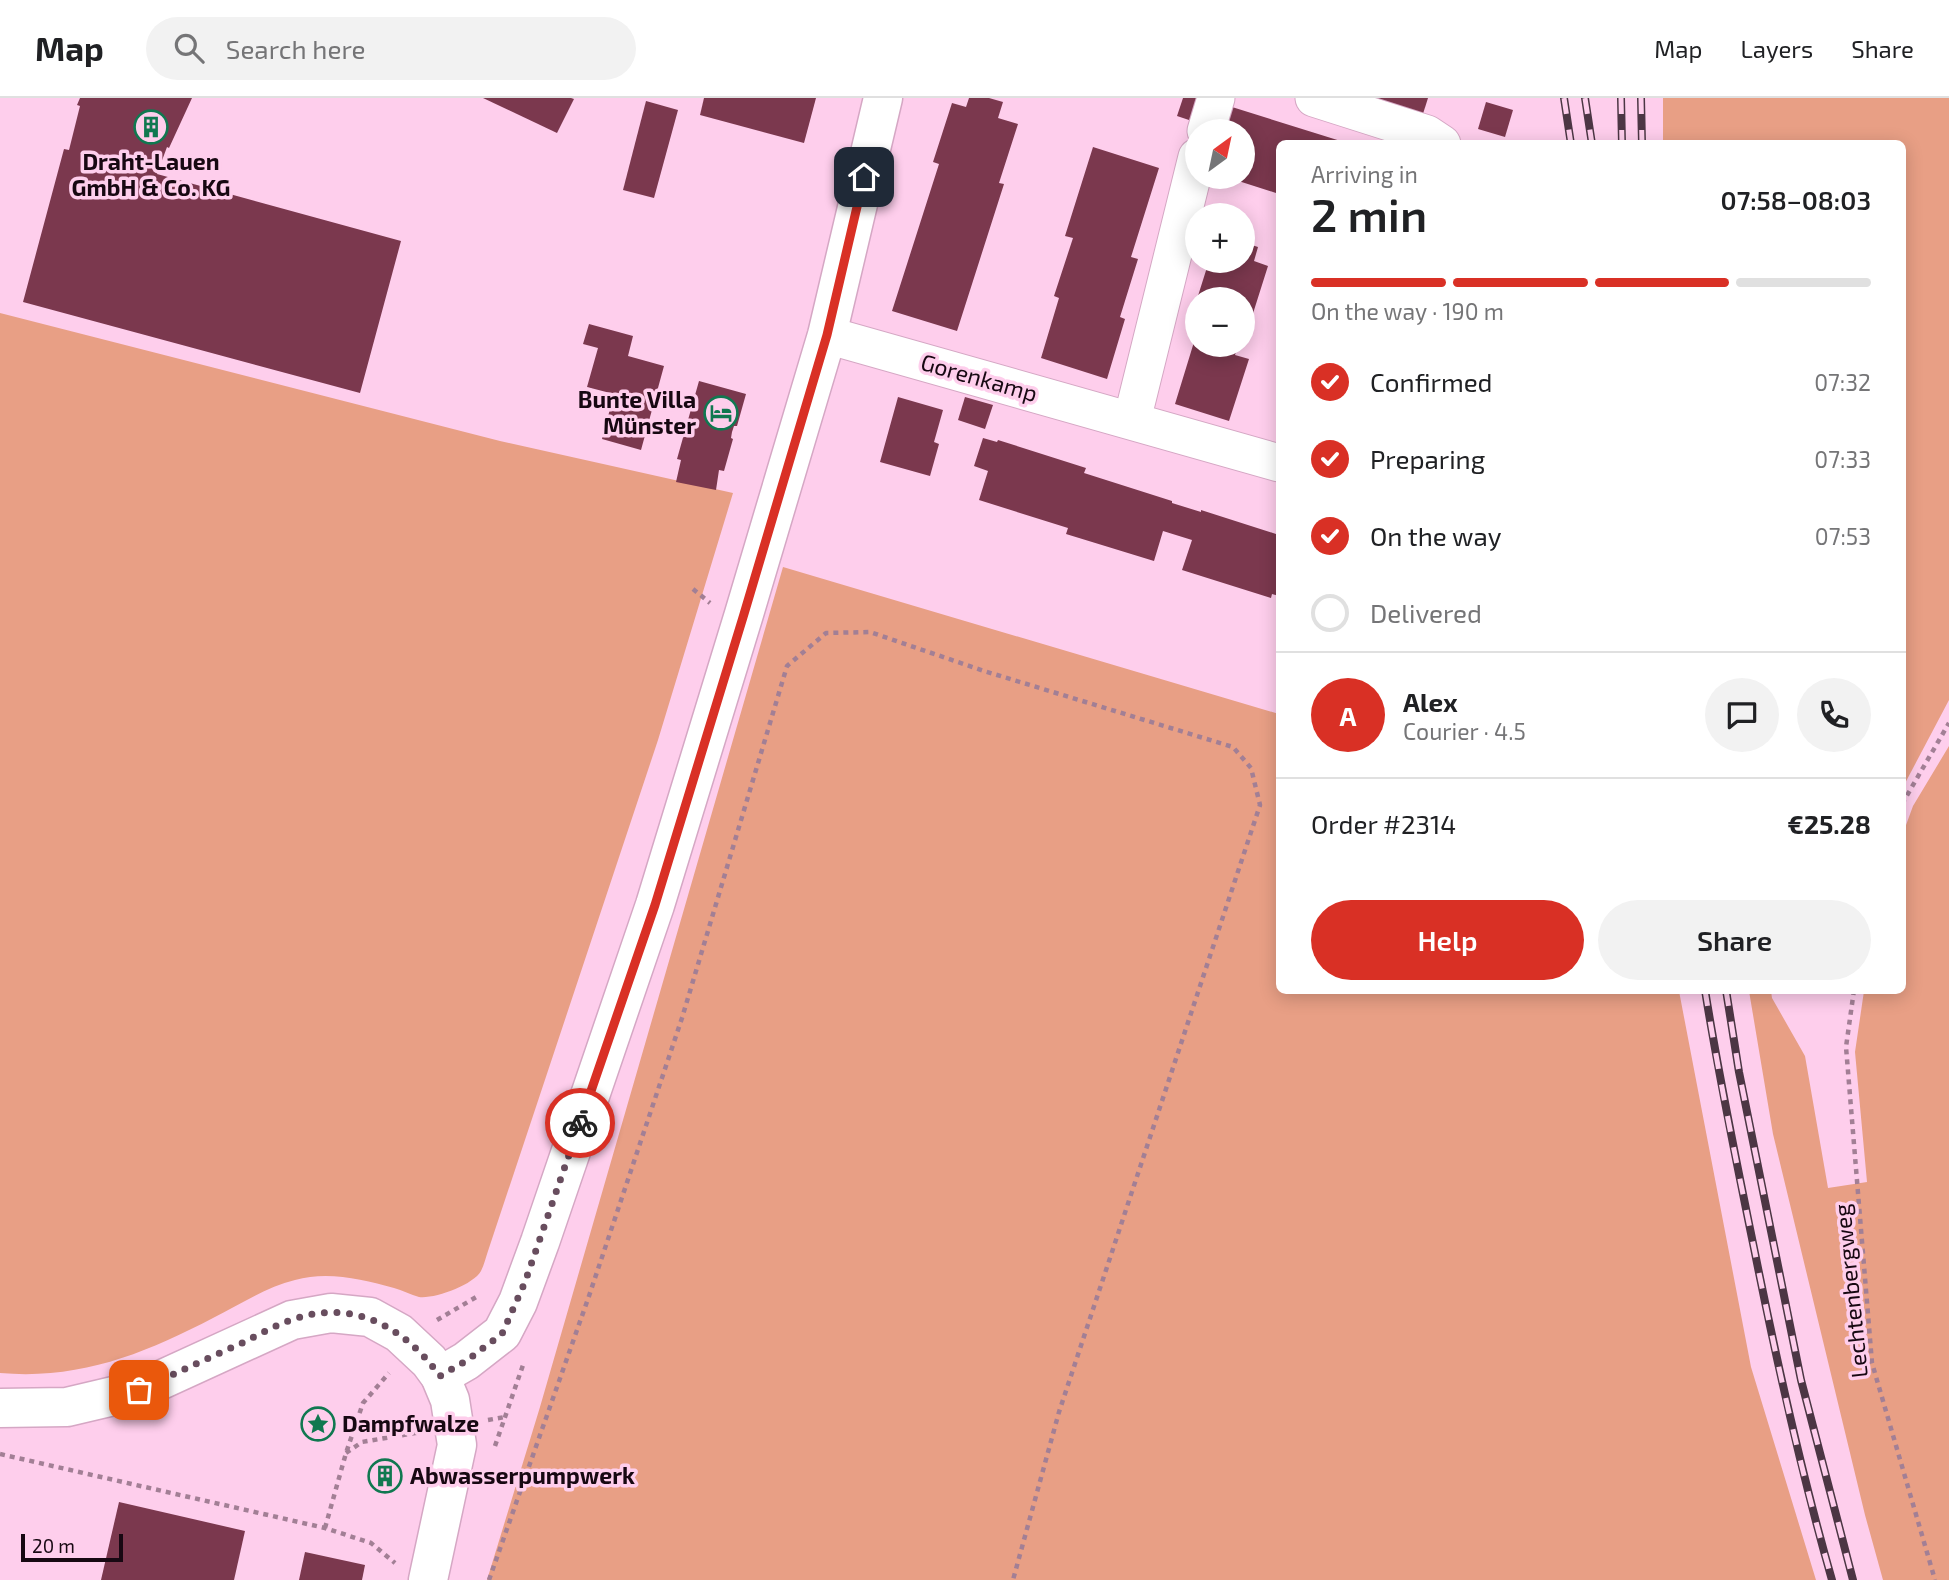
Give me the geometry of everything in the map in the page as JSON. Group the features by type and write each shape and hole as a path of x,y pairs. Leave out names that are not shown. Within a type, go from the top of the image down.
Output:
{"street":[{"path":"0,1408 67,1407 139,1390 292,1320 331,1313 370,1317 429,1351 466,1361 502,1334 522,1290 655,905 827,335 883,98"},
{"path":"1210,119 1216,98"},
{"path":"1314,98 1427,134 1436,140"},
{"path":"1132,420 1189,189"},
{"name":"Gorenkamp","path":"827,335 1276,462"},
{"path":"413,1577 457,1446 450,1400 429,1351"}],"path":[{"path":"489,1580 590,1296 682,1018 788,666 826,633 870,632 984,671 1233,747 1251,768 1260,805 1059,1412 1013,1580"},
{"path":"1906,797 1949,723"},
{"name":"Lechtenbergweg","path":"1853,994 1846,1047 1872,1363 1935,1580"},
{"path":"326,1528 346,1453 363,1403 429,1351 483,1293"},
{"path":"494,1449 523,1364"},
{"path":"0,1454 326,1528 371,1543 413,1577"}],"shaded area":[{"path":"1663,98 1949,98 1949,700 1906,781 1906,140 1663,140"},
{"path":"0,313 500,441 733,493 658,740 484,1264 477,1276 462,1286 434,1296 419,1297 357,1279 307,1277 274,1287 162,1343 110,1362 57,1372 0,1373"},
{"path":"783,567 1276,713 1276,994 1680,994 1751,1367 1816,1580 487,1580 540,1407"},
{"path":"1949,746 1949,1580 1883,1580 1773,1134 1750,994 1771,994 1805,1056 1828,1188 1867,1182 1855,1052 1864,994 1906,994 1906,825 1913,806"}],"building":[{"path":"80,98 192,98 169,148 167,147 157,174 401,241 360,393 23,302 64,149 69,150"},
{"path":"483,98 571,98 574,99 557,133"},
{"path":"704,98 816,98 804,143 700,115"},
{"path":"969,98 989,98 1003,102 998,118 1018,124 999,183 1004,184 957,331 892,311 939,164 933,162 952,103 966,107"},
{"path":"1183,98 1199,98 1196,119 1177,116"},
{"path":"1374,98 1428,98 1422,117"},
{"path":"646,101 678,110 654,198 623,190"},
{"path":"1486,102 1513,110 1505,137 1478,129"},
{"path":"1232,107 1337,140 1276,140 1276,193 1255,186 1255,119 1228,119"},
{"path":"1093,147 1159,168 1131,257 1138,259 1120,317 1125,319 1107,379 1041,358 1059,298 1054,296 1073,238 1065,236"},
{"path":"1255,261 1268,266 1255,307 1255,287 1201,287 1205,273 1255,273"},
{"path":"589,324 633,336 628,356 664,366 641,450 602,439 614,394 587,387 598,348 583,344"},
{"path":"1189,357 1249,359 1229,421 1175,404"},
{"path":"699,381 746,394 737,426 734,426 732,432 733,439 724,471 719,470 716,490 676,482 681,460 677,459"},
{"path":"898,397 943,410 934,442 939,444 930,476 880,462"},
{"path":"965,397 993,405 985,429 958,420"},
{"path":"983,438 997,442 998,440 1086,468 1084,473 1172,503 1276,534 1276,595 1272,594 1271,598 1182,570 1192,540 1163,531 1154,561 1066,534 1068,528 979,500 988,471 974,466"},
{"name":"Abwasserpumpwerk","path":"378,1465 396,1470 392,1488 374,1483"},
{"path":"119,1502 245,1531 234,1580 101,1580"},
{"path":"305,1552 365,1565 362,1580 299,1580"}],"railway":[{"path":"1564,98 1570,140"},
{"path":"1585,98 1591,140"},
{"path":"1621,98 1622,140"},
{"path":"1641,98 1642,140"},
{"path":"1706,994 1728,1122 1772,1335 1832,1580"},
{"path":"1727,994 1739,1072 1801,1380 1853,1580"}],"way so far":[{"path":"139,1390 292,1320 331,1313 370,1317 399,1333 429,1361 440,1376 466,1361 502,1334 540,1242 580,1123"}],"place":[{"name":"Draht-Lauen GmbH & Co. KG","path":"151,127"},
{"name":"Bunte Villa Münster","path":"721,413"},
{"name":"Dampfwalze","path":"318,1424"},
{"name":"Abwasserpumpwerk","path":"385,1476"}],"route":[{"path":"580,1123 655,905 744,614 827,335 864,177"}]}
